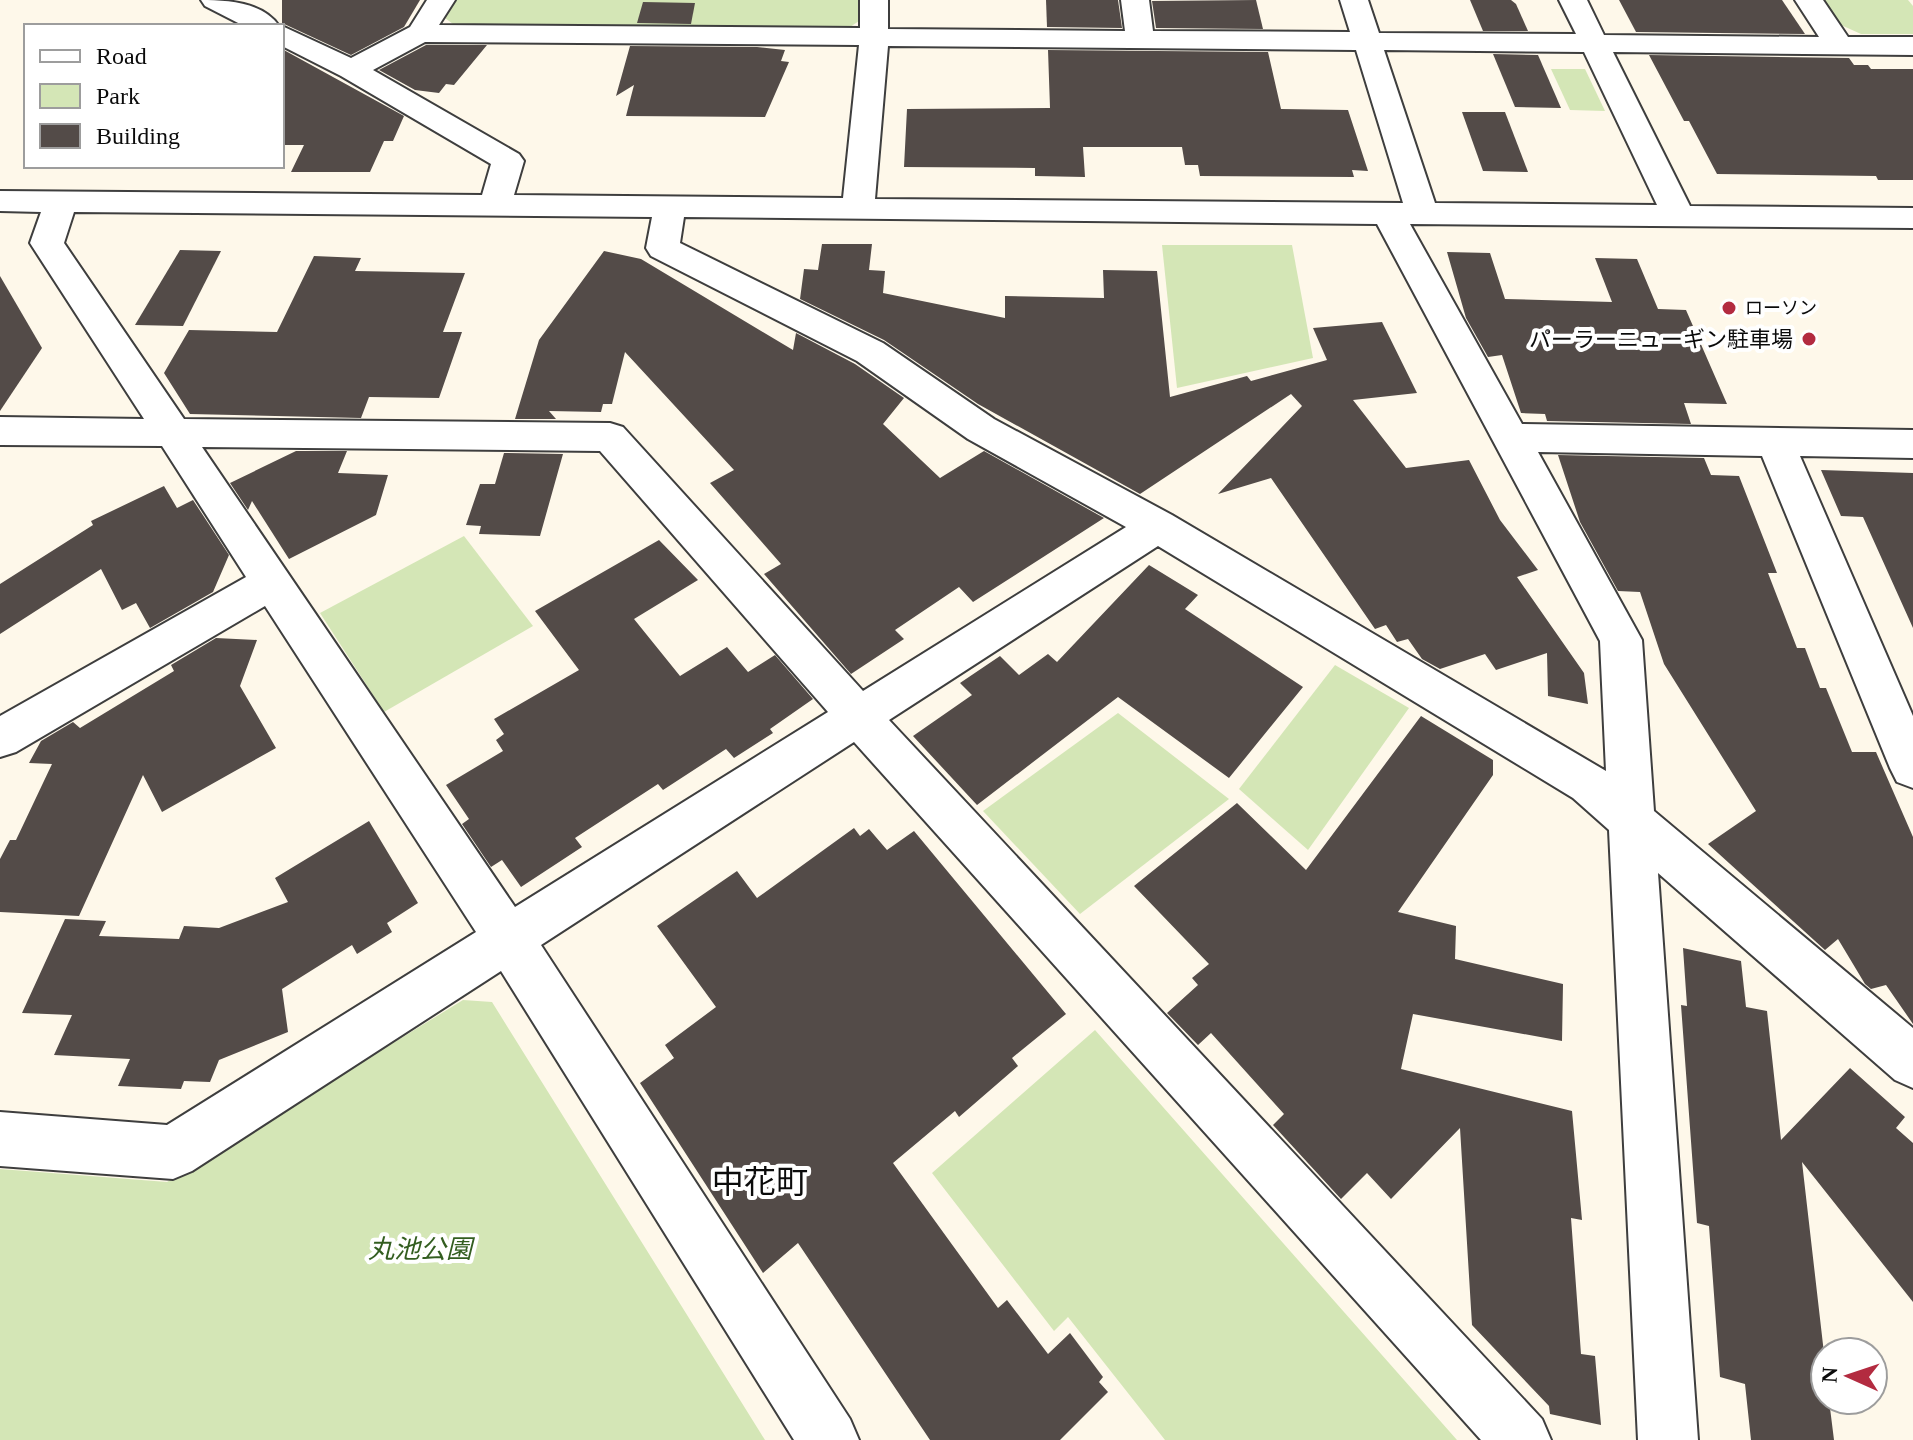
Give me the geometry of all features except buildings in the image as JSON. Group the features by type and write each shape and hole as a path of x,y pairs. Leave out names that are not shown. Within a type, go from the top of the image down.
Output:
{"street":[{"path":"215,0 261,24"},
{"path":"420,33 441,0"},
{"path":"858,208 874,38 874,0"},
{"path":"1135,0 1140,40"},
{"path":"1354,0 1368,43 1404,212 1510,438 1621,640 1668,1440"},
{"path":"1573,0 1678,215"},
{"path":"1809,0 1840,46"},
{"path":"351,70 420,33 1913,46"},
{"path":"284,36 351,70 508,161 495,205"},
{"path":"0,201 1913,218"},
{"path":"61,202 47,243 509,940 829,1440"},
{"path":"670,206 663,248 870,352 981,429 1158,526 1589,784 1913,1062"},
{"path":"0,431 610,437 860,718 1521,1440"},
{"path":"1510,438 1913,444"},
{"path":"1775,442 1913,768"},
{"path":"0,1139 173,1152 1158,526"},
{"path":"0,738 271,583"}],"green space":[{"path":"456,0 859,0 859,21 850,27 453,24 445,18"},
{"path":"1823,0 1908,0 1913,6 1913,34 1861,34 1841,25"},
{"path":"1551,69 1585,69 1605,111 1570,110"},
{"path":"1162,245 1292,245 1313,358 1177,388"},
{"path":"464,536 533,626 384,712 320,613"},
{"path":"1335,665 1409,708 1308,850 1239,789"},
{"path":"1118,713 1229,799 1080,914 983,811"},
{"name":"丸池公園","path":"463,1000 492,1002 765,1440 0,1440 0,1169 167,1182"},
{"path":"1095,1030 1457,1440 1165,1440 1068,1317 1054,1331 932,1173"}],"place":[{"name":"ローソン","path":"1729,308"},
{"name":"パーラーニューギン駐車場","path":"1809,339"}],"district":[{"name":"中花町","path":"760,1182"}]}
